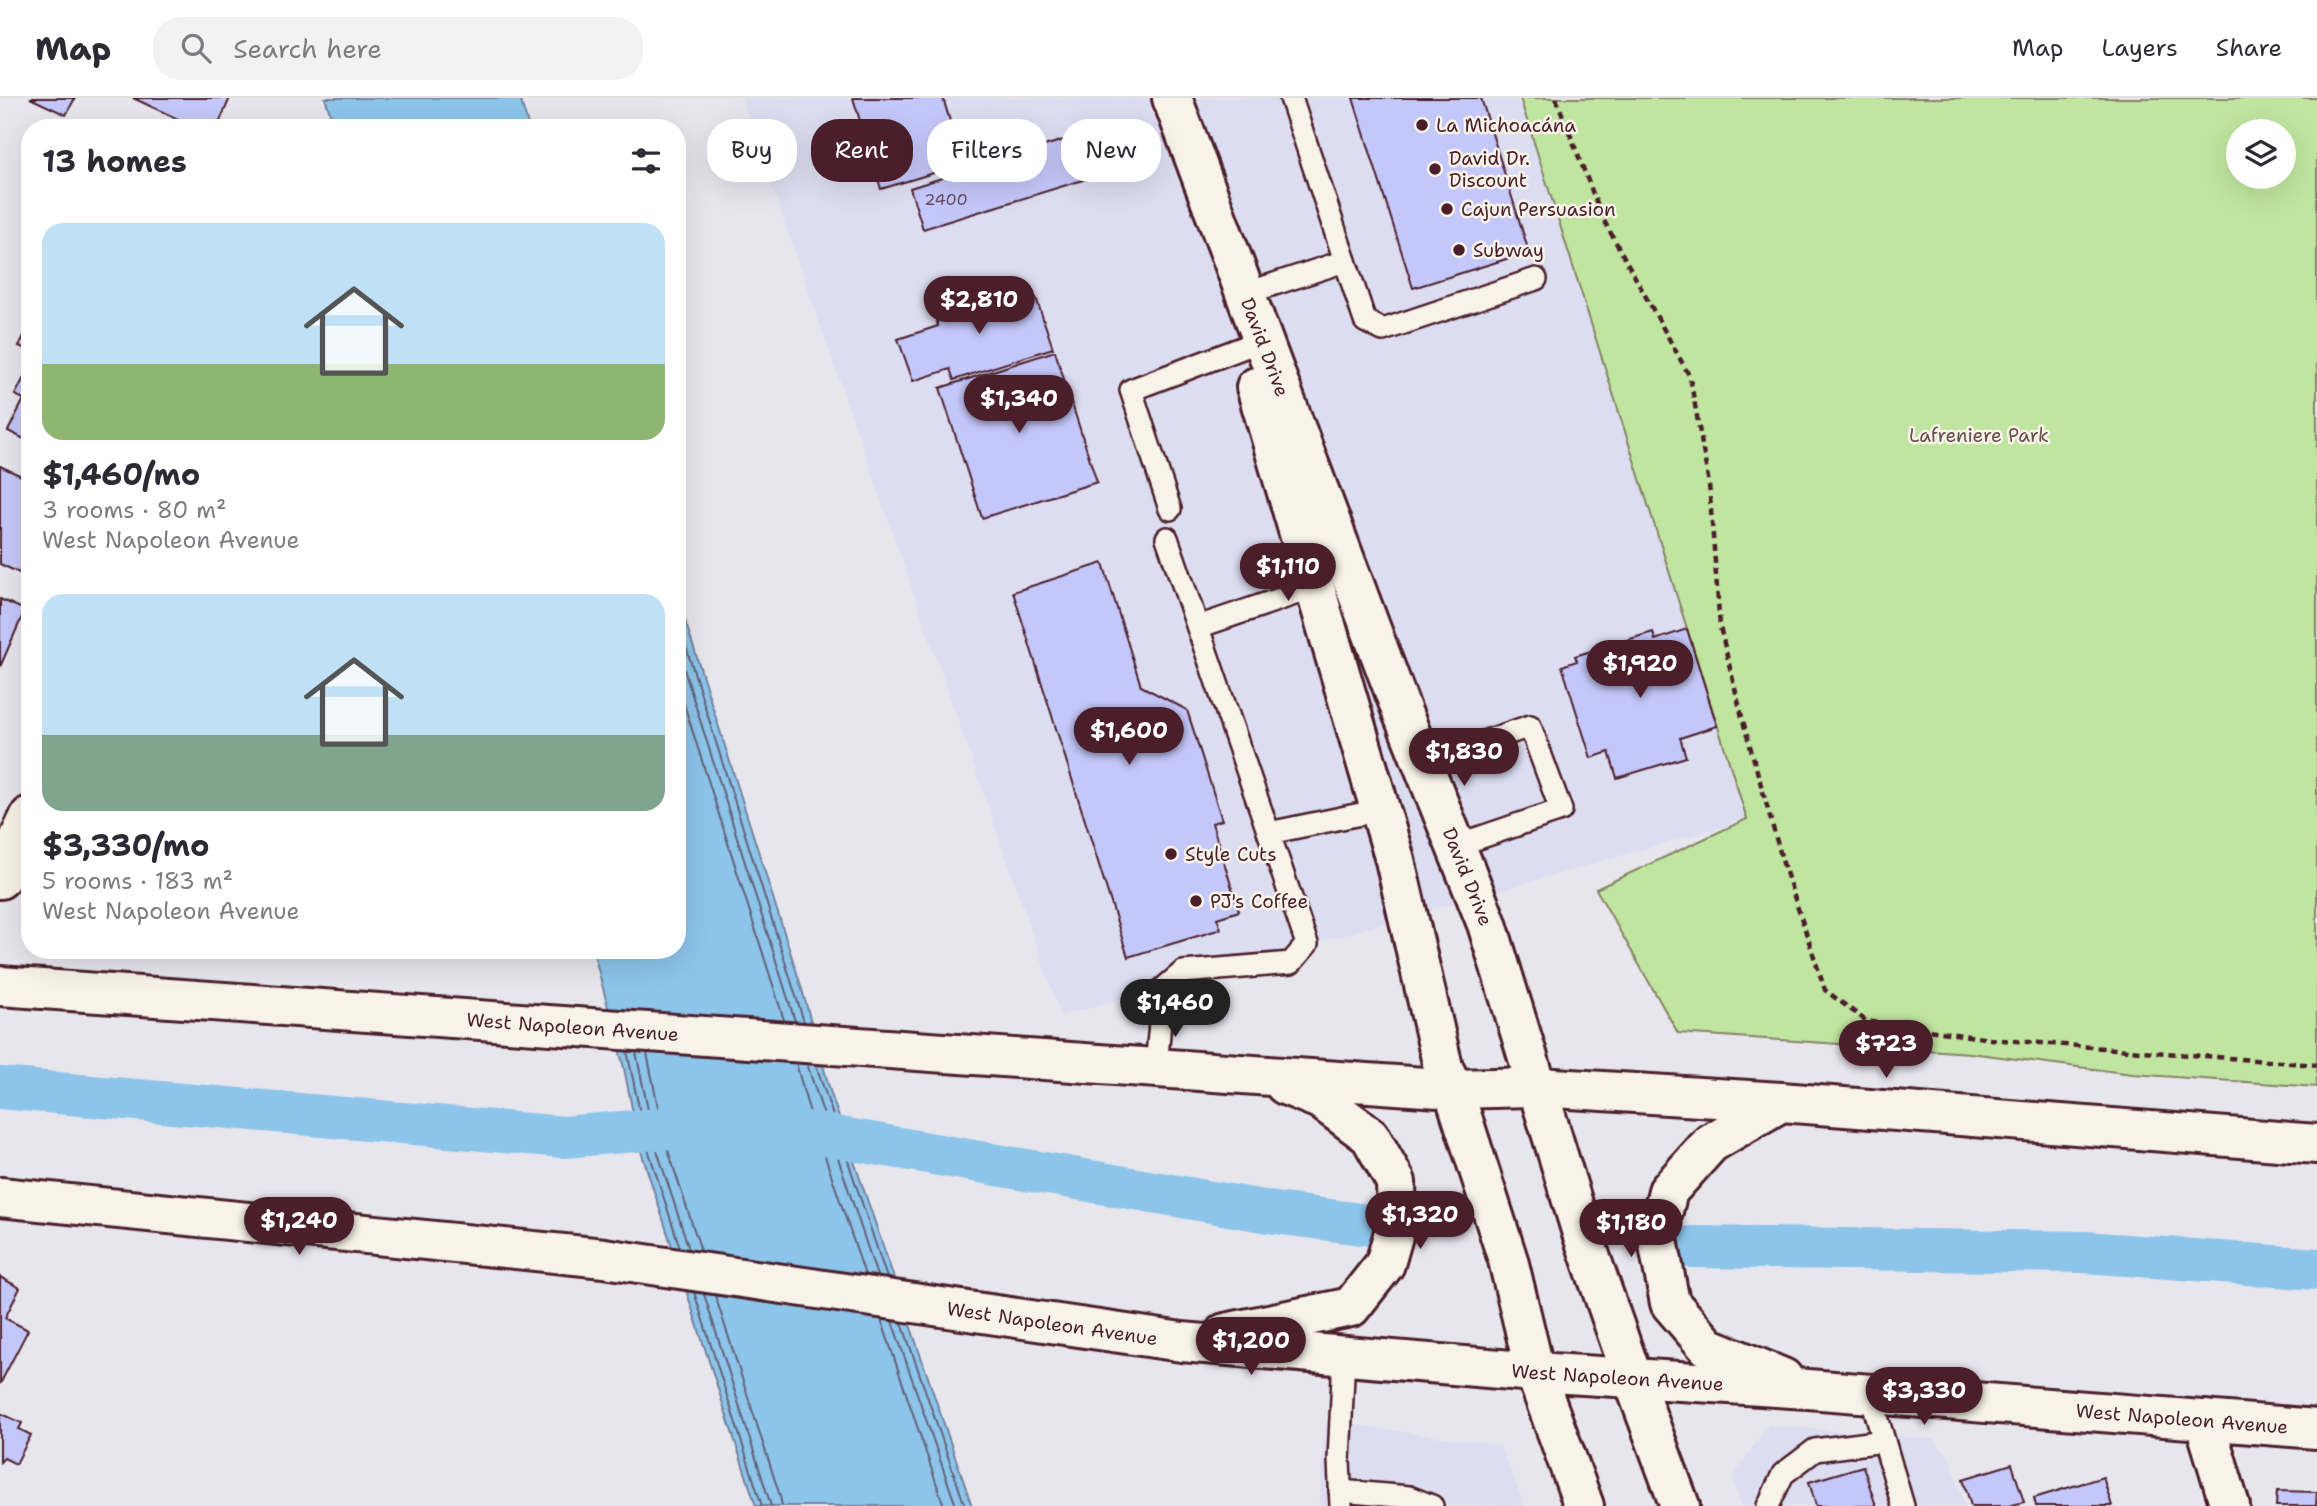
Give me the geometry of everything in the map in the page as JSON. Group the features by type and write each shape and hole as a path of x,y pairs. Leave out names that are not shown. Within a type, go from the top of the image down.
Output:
{"main road":[{"name":"David Drive","path":"1172,98 1253,343 1315,587 1395,860 1443,1066 1453,1089 1508,1260 1535,1372 1584,1506"},
{"name":"David Drive","path":"1253,343 1487,924 1581,1230 1680,1506"},
{"path":"0,879 21,835"},
{"name":"West Napoleon Avenue","path":"0,986 1453,1089 1538,1087 1781,1102 2317,1144"},
{"path":"1182,1342 1350,1307 1385,1264 1397,1222 1396,1182 1370,1136 1320,1099 1264,1076"},
{"path":"1781,1102 1710,1143 1668,1191 1657,1235 1670,1303 1708,1347 1808,1389"},
{"name":"West Napoleon Avenue","path":"0,1198 604,1258 1182,1342 1633,1380 1870,1393 2317,1429"},
{"path":"2204,1420 2230,1506"}],"lane":[{"path":"1291,98 1365,321 1383,330 1536,279"},
{"path":"1238,296 1345,261"},
{"path":"1170,509 1131,390 1253,343"},
{"path":"1156,1068 1163,989 1183,972 1291,963 1307,944 1167,538"},
{"path":"1198,627 1315,587"},
{"path":"1422,763 1530,726 1561,810 1455,846"},
{"path":"1269,833 1380,810"},
{"path":"1344,1355 1339,1461 1341,1498 1409,1497 1433,1506"},
{"path":"1870,1393 1903,1506"},
{"path":"1768,1506 1783,1474 1815,1450 1884,1441"}],"path":[{"path":"1556,98 1602,216 1690,377 1709,484 1720,627 1783,863 1825,990 1866,1021 1990,1039 2317,1065"}],"shaded area":[{"path":"741,98 1520,98 1747,820 1061,1016 770,182 797,182 797,119 748,119"},
{"path":"1326,1421 1500,1445 1525,1506 1319,1506"},
{"path":"1768,1425 1933,1439 1950,1457 1965,1506 1741,1506 1732,1478"}],"green space":[{"name":"Lafreniere Park","path":"1520,98 2317,98 2317,1087 2132,1074 1970,1053 1678,1033 1596,889 1747,819"}],"water":[{"path":"325,98 520,98 526,119 332,119"},
{"path":"686,623 801,986 831,1094 972,1506 756,1506 640,1148 624,1068 595,959 686,959"}],"building":[{"path":"30,98 75,98 66,115"},
{"path":"133,98 230,98 221,119 178,119"},
{"path":"853,98 943,98 949,119 927,119 927,175 913,179 913,119 859,119"},
{"path":"1353,98 1481,98 1529,252 1413,288"},
{"path":"1061,141 1061,182 1076,182 923,229 910,188 929,182 1047,182 1047,145"},
{"path":"879,182 904,182 881,189"},
{"path":"1025,282 1030,299 1036,298 1053,348 954,380 950,369 913,381 898,339 938,326 936,319 965,309 963,303"},
{"path":"1055,351 1097,482 982,518 940,388"},
{"path":"21,383 21,398 15,395"},
{"path":"21,405 21,438 8,431"},
{"path":"0,466 21,476 21,574 0,564"},
{"path":"1103,563 1141,686 1187,710 1222,820 1212,823 1239,911 1217,918 1221,929 1128,957 1013,592"},
{"path":"0,599 21,608 21,619 0,667"},
{"path":"1687,629 1717,726 1680,738 1686,757 1617,778 1609,752 1591,758 1562,666 1577,661 1575,656 1653,632 1655,640"},
{"path":"0,1277 20,1288 5,1318 28,1330 0,1384"},
{"path":"0,1413 22,1423 19,1429 31,1435 16,1464 4,1458 0,1462"},
{"path":"2012,1464 2024,1502 2009,1506 1971,1506 1963,1479"},
{"path":"1863,1466 1876,1506 1816,1506 1809,1482"},
{"path":"2103,1477 2112,1506 2036,1506 2034,1498"},
{"path":"2277,1491 2317,1492 2316,1506 2276,1506"}],"waterway":[{"path":"0,1088 563,1137 694,1126"},
{"path":"789,1129 1275,1213 1369,1225"},
{"path":"1691,1247 2085,1252 2317,1269"}],"place":[{"name":"La Michoacána","path":"1422,125"},
{"name":"David Dr. Discount","path":"1435,169"},
{"name":"Cajun Persuasion","path":"1447,209"},
{"name":"Subway","path":"1459,250"},
{"name":"Style Cuts","path":"1171,854"},
{"name":"PJ's Coffee","path":"1196,901"}]}
